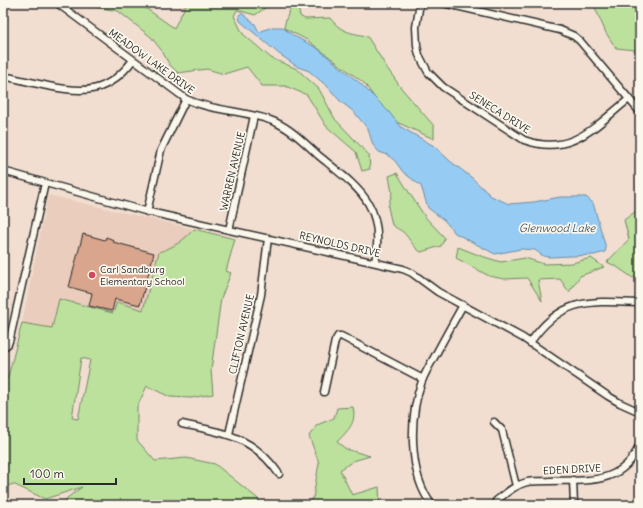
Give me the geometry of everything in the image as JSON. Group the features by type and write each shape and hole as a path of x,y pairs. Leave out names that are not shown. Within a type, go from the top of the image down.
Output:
{"street":[{"name":"MEADOW LAKE DRIVE","path":"57,3 186,99 198,104 254,116 275,122 285,127 362,193 372,210 377,225 378,241 375,262"},
{"name":"SENECA DRIVE","path":"420,3 416,27 417,46 419,55 434,80 524,140 534,143 553,145 572,141 589,131 629,99"},
{"path":"444,3 560,30 574,36 586,46 640,112"},
{"path":"3,76 65,89 85,90 95,88 112,81 121,74 133,60"},
{"path":"147,212 161,150 186,99"},
{"name":"WARREN AVENUE","path":"229,230 254,116"},
{"name":"REYNOLDS DRIVE","path":"3,171 147,212 395,266 408,271 438,292 530,343 608,396 640,412"},
{"path":"3,348 8,344 10,338 45,183"},
{"name":"CLIFTON AVENUE","path":"229,434 261,295 268,238"},
{"path":"530,343 542,326 550,319 563,310 578,304 600,301 640,303"},
{"path":"432,505 417,473 413,450 415,406 423,379 463,305"},
{"path":"324,392 335,341 336,338 341,336 345,336 423,379"},
{"path":"494,422 502,430 516,486"},
{"path":"182,424 229,434 245,441 261,452 279,474"},
{"name":"EDEN DRIVE","path":"496,501 516,486 529,482 595,479 611,476 626,466 638,455 640,444"},
{"path":"572,480 574,505"}],"shaded area":[{"name":"Carl Sandburg Elementary School","path":"48,195 194,229 185,239 172,248 159,252 143,310 117,302 114,313 59,299 52,328 22,323"}],"green space":[{"path":"82,3 141,3 144,7 174,28 187,3 264,3 268,6 255,15 237,10 234,16 243,34 271,58 297,69 319,89 335,119 369,155 370,169 362,171 356,152 326,126 307,95 285,86 262,86 247,67 224,74 207,69 178,73 169,64 162,51 151,37 118,11 89,6"},
{"path":"293,3 298,7 300,16 305,19 330,18 334,23 346,31 367,36 402,89 434,126 434,139 390,119 364,83 307,40 284,28"},
{"path":"593,3 628,3 631,7 640,9 640,62 635,50 616,48 606,33"},
{"path":"397,173 426,218 445,238 441,246 421,252 403,232 392,225 388,207 392,193 389,176"},
{"path":"640,208 640,274 633,278 607,262 629,239 624,220"},
{"path":"194,229 235,239 226,271 231,273 221,298 211,370 213,394 191,398 170,397 147,386 137,407 137,440 155,461 186,458 215,464 257,498 263,505 64,505 67,498 82,487 45,499 13,484 3,488 3,380 8,377 22,323 52,328 59,299 113,313 117,302 143,310 159,252 178,243","holes":["81,358 90,360 78,419 72,418"]},
{"path":"458,247 501,262 525,258 544,264 572,263 591,258 604,267 580,276 569,292 560,279 538,280 542,301 527,278 504,279 489,276 456,258"},
{"path":"353,407 354,418 352,423 348,431 337,442 346,449 370,456 353,461 340,470 352,495 379,487 380,505 307,505 313,498 319,463 309,436 317,425 334,418 337,408"}],"water":[{"name":"Glenwood Lake","path":"242,13 255,24 259,32 272,27 282,27 294,36 317,48 361,84 388,111 401,127 434,146 491,196 509,204 534,202 560,197 586,197 593,203 606,248 605,252 594,255 550,257 543,256 535,250 521,249 495,254 455,233 444,220 428,208 421,186 403,172 395,161 388,155 379,152 373,145 368,129 354,112 340,101 328,87 309,71 298,67 279,54 240,21 239,15"}],"building":[{"path":"83,234 105,240 106,237 114,240 113,242 154,253 140,305 115,299 112,311 89,306 92,293 69,287"}],"place":[{"name":"Carl Sandburg Elementary School","path":"92,275"}]}
